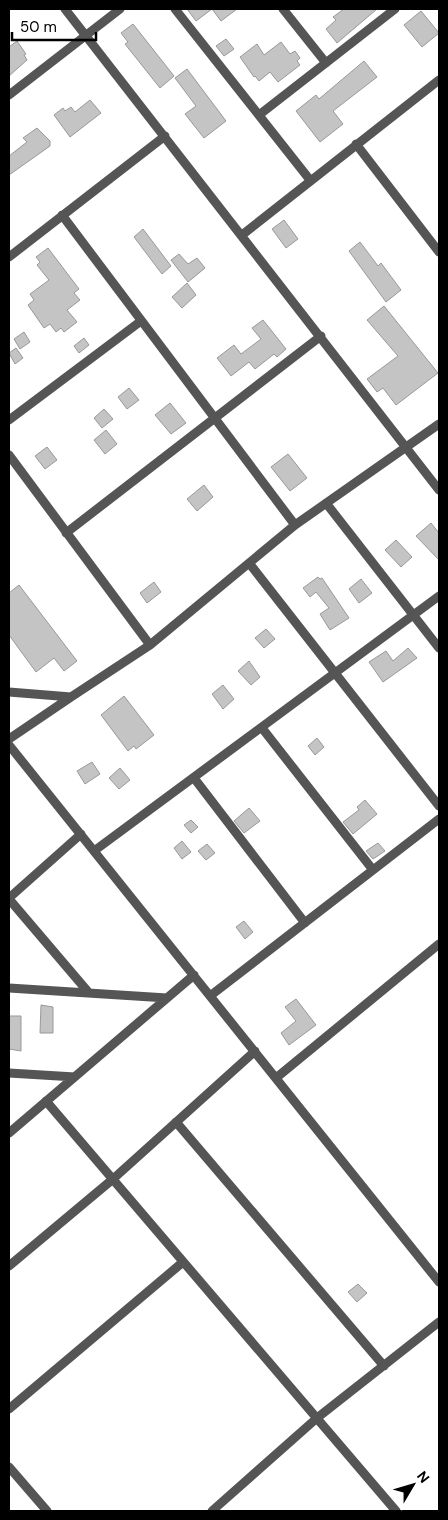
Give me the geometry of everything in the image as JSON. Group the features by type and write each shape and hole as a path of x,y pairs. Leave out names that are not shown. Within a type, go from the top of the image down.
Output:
{"street":[{"path":"65,9 439,490"},
{"path":"9,95 120,9"},
{"path":"175,9 310,180"},
{"path":"283,9 326,63"},
{"path":"259,115 395,9"},
{"path":"242,235 439,80"},
{"path":"9,257 165,136"},
{"path":"356,144 439,252"},
{"path":"62,215 295,525"},
{"path":"9,420 141,321"},
{"path":"66,533 321,336"},
{"path":"9,739 150,645 295,525 439,424"},
{"path":"9,455 150,645"},
{"path":"326,504 439,648"},
{"path":"249,564 439,806"},
{"path":"94,851 336,674 439,596"},
{"path":"9,692 71,697"},
{"path":"262,728 373,870"},
{"path":"9,745 439,1282"},
{"path":"194,778 305,923"},
{"path":"210,996 439,819"},
{"path":"81,834 9,899 89,993"},
{"path":"276,1078 439,944"},
{"path":"9,1133 194,975"},
{"path":"9,988 167,998"},
{"path":"9,1266 113,1179 254,1051"},
{"path":"9,1073 75,1077"},
{"path":"46,1101 396,1511"},
{"path":"176,1122 384,1366"},
{"path":"9,1409 184,1262"},
{"path":"212,1511 317,1418 439,1322"},
{"path":"9,1467 47,1511"}],"building":[{"path":"187,9 212,9 196,21"},
{"path":"212,9 237,9 221,21"},
{"path":"344,9 377,9 337,43 326,29 336,20 333,17"},
{"path":"421,11 439,33 422,47 404,25"},
{"path":"133,24 174,76 160,88 125,44 128,42 121,33"},
{"path":"226,39 234,49 224,56 216,46"},
{"path":"17,41 26,54 24,55 27,60 9,76 9,47"},
{"path":"281,42 290,54 295,51 300,58 297,61 300,65 278,82 270,72 259,81 240,57 257,44 264,55"},
{"path":"364,61 377,77 333,111 343,124 320,142 296,111 316,95 319,99"},
{"path":"187,69 226,121 204,138 185,114 196,106 175,78"},
{"path":"90,100 101,113 70,137 54,115 63,108 65,111 71,107 75,112"},
{"path":"37,128 50,141 50,146 9,175 9,156 27,142 23,138"},
{"path":"284,220 298,239 286,248 272,229"},
{"path":"143,229 171,266 162,274 134,237"},
{"path":"360,242 378,266 381,263 401,290 386,302 349,251"},
{"path":"48,248 79,289 74,293 80,300 67,310 77,322 64,332 61,328 56,332 50,324 44,328 28,305 34,300 30,294 49,280 37,265 40,262 36,257"},
{"path":"179,254 188,264 197,258 205,268 188,282 171,260"},
{"path":"187,283 196,295 182,308 172,297"},
{"path":"384,306 438,373 396,405 383,388 377,392 367,379 398,356 367,320"},
{"path":"263,320 286,349 277,357 274,354 255,369 249,362 231,376 217,358 234,345 241,354 261,339 252,328"},
{"path":"24,332 30,342 20,349 14,339"},
{"path":"84,338 89,345 79,353 74,346"},
{"path":"16,348 23,358 15,364 9,353"},
{"path":"129,388 139,400 127,409 118,397"},
{"path":"170,403 186,423 171,434 155,415"},
{"path":"104,409 113,419 102,428 94,418"},
{"path":"106,430 117,444 105,454 94,440"},
{"path":"47,447 57,460 45,469 35,456"},
{"path":"288,454 307,478 290,491 271,467"},
{"path":"204,485 213,497 197,511 187,499"},
{"path":"431,523 439,533 439,560 416,536"},
{"path":"396,540 412,557 401,567 385,550"},
{"path":"318,577 322,578 349,618 330,630 320,614 329,608 316,592 310,597 303,588"},
{"path":"361,579 372,593 359,603 349,589"},
{"path":"154,582 161,592 147,603 140,593"},
{"path":"19,585 77,661 64,671 54,658 36,672 9,635 9,593"},
{"path":"266,629 275,639 264,648 255,638"},
{"path":"408,648 417,658 383,682 369,662 386,651 393,661"},
{"path":"249,661 260,677 251,685 238,671"},
{"path":"223,685 234,699 223,709 212,694"},
{"path":"124,696 154,735 136,749 134,746 128,751 101,715"},
{"path":"317,738 324,747 315,755 308,746"},
{"path":"92,762 100,774 85,784 77,771"},
{"path":"120,768 130,780 119,789 109,778"},
{"path":"365,800 377,814 353,834 343,822 359,810 357,807"},
{"path":"249,808 260,821 244,833 234,821"},
{"path":"191,820 198,827 191,833 184,825"},
{"path":"182,841 191,852 182,859 174,848"},
{"path":"378,843 385,851 373,859 366,851"},
{"path":"207,844 215,853 206,860 198,851"},
{"path":"244,921 253,932 245,939 236,927"},
{"path":"296,999 316,1025 289,1045 281,1033 296,1021 285,1007"},
{"path":"41,1005 53,1007 53,1033 40,1033"},
{"path":"9,1016 21,1016 21,1051 9,1049"},
{"path":"358,1284 367,1293 357,1302 348,1292"}]}
